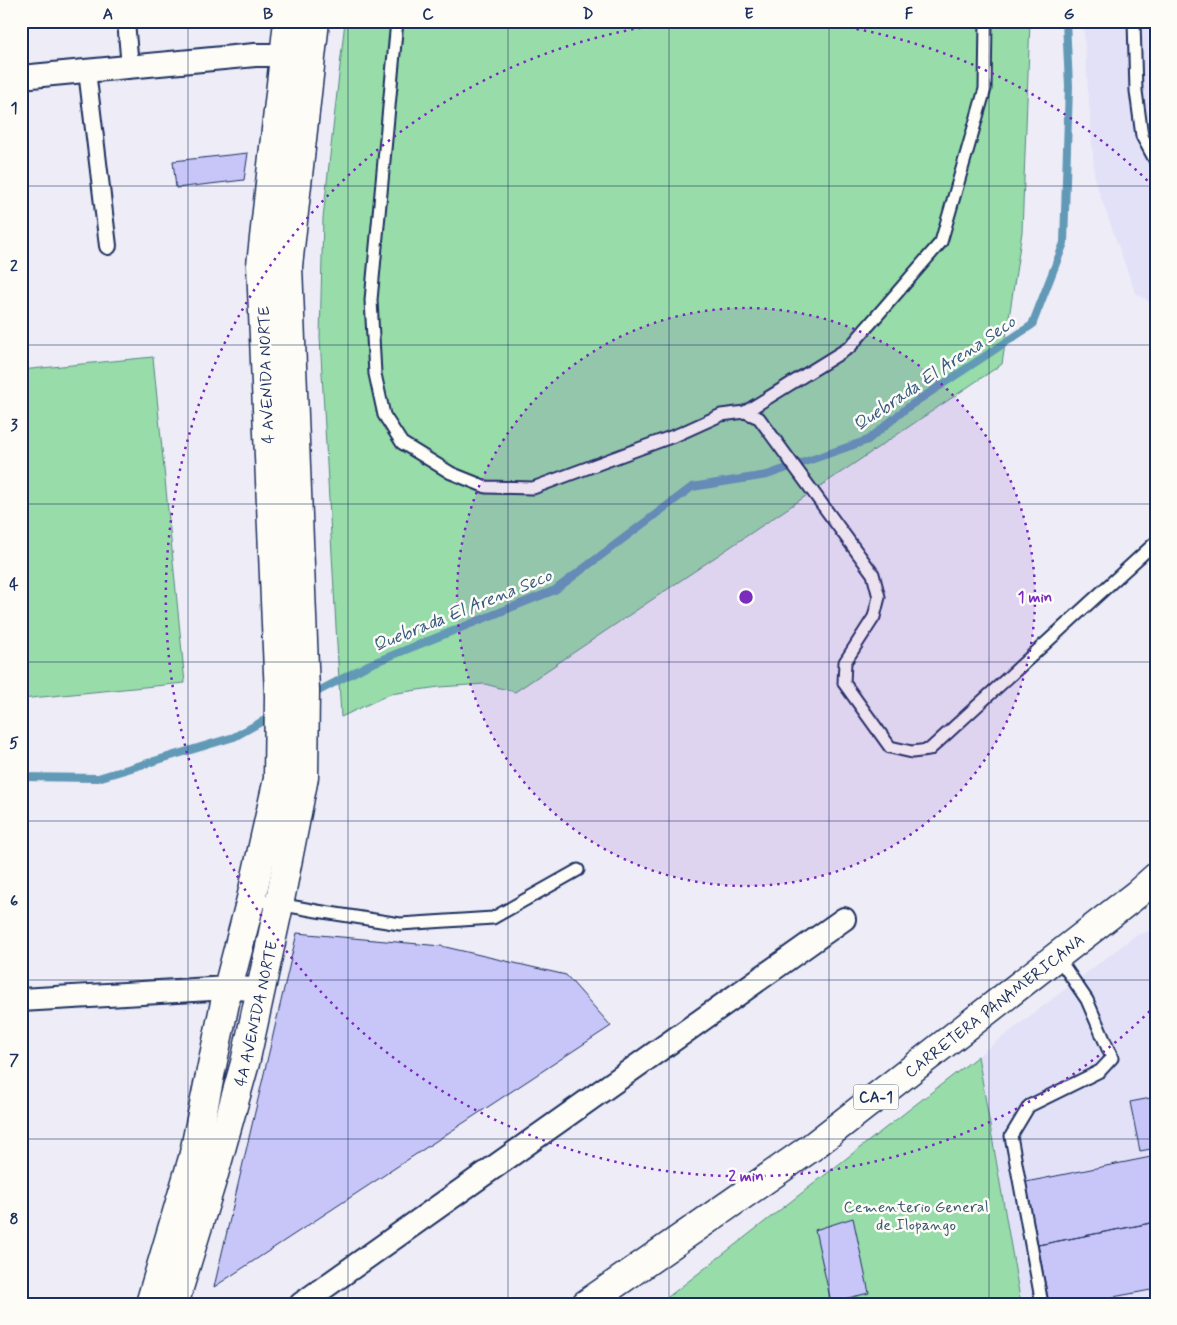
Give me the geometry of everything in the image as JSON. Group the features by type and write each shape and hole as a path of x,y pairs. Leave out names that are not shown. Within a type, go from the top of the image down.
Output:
{"main road":[{"name":"4 AVENIDA NORTE","path":"288,21 261,265 296,701"},
{"name":"4 AVENIDA NORTE","path":"279,730 296,701 288,266 315,21"},
{"name":"4A AVENIDA NORTE","path":"174,1304 214,1174 245,1063 279,905 304,777 296,701"},
{"name":"4A AVENIDA NORTE","path":"150,1304 193,1158 228,988 251,899 278,779 279,730"},
{"name":"CARRETERA PANAMERICANA","path":"589,1303 812,1148 1057,956 1150,888"}],"street":[{"path":"126,21 130,68"},
{"path":"21,77 255,55 311,58"},
{"path":"87,71 108,246"},
{"path":"301,1304 844,919"},
{"path":"21,1000 228,988 261,990"}],"lane":[{"path":"397,21 371,300 376,374 384,415 402,443 451,473 486,487 532,488 679,434 721,415 745,412 850,347 941,242 985,88 986,21"},
{"path":"1134,21 1136,91 1142,136 1156,162"},
{"path":"745,412 760,418 873,574 879,597 874,617 845,662 844,682 890,747 912,752 929,750 1156,542"},
{"path":"251,899 400,924 493,918 578,870"},
{"path":"1042,1304 1011,1136 1029,1106 1100,1070 1112,1058 1087,1000 1057,956"}],"shaded area":[{"path":"1083,21 1156,21 1156,307 1135,292 1095,181"},
{"path":"1156,929 1156,1304 1021,1304 978,1056 1136,935"}],"green space":[{"path":"345,21 1030,21 1022,232 1002,364 515,692 485,684 439,687 390,694 341,717 320,337 323,218"},
{"path":"153,357 185,683 21,699 21,370"},
{"name":"Cementerio General de Ilopango","path":"978,1056 1021,1304 668,1304 668,1297"}],"building":[{"path":"248,153 244,180 176,188 173,161"},
{"path":"297,933 441,946 566,975 611,1026 214,1287"},
{"path":"1156,1097 1156,1148 1140,1151 1130,1102"},
{"path":"1156,1156 1156,1222 1038,1245 1026,1182"},
{"path":"853,1218 869,1293 831,1302 815,1230"},
{"path":"1156,1222 1156,1289 1076,1304 1049,1304 1038,1245"}],"waterway":[{"name":"Quebrada El Arena Seco","path":"311,695 368,665 555,590 692,487 767,475 868,440 908,407 1032,325 1064,243 1069,86 1066,21"},
{"name":"Quebrada El Arena Seco","path":"21,777 98,778 234,737 272,716"}]}
